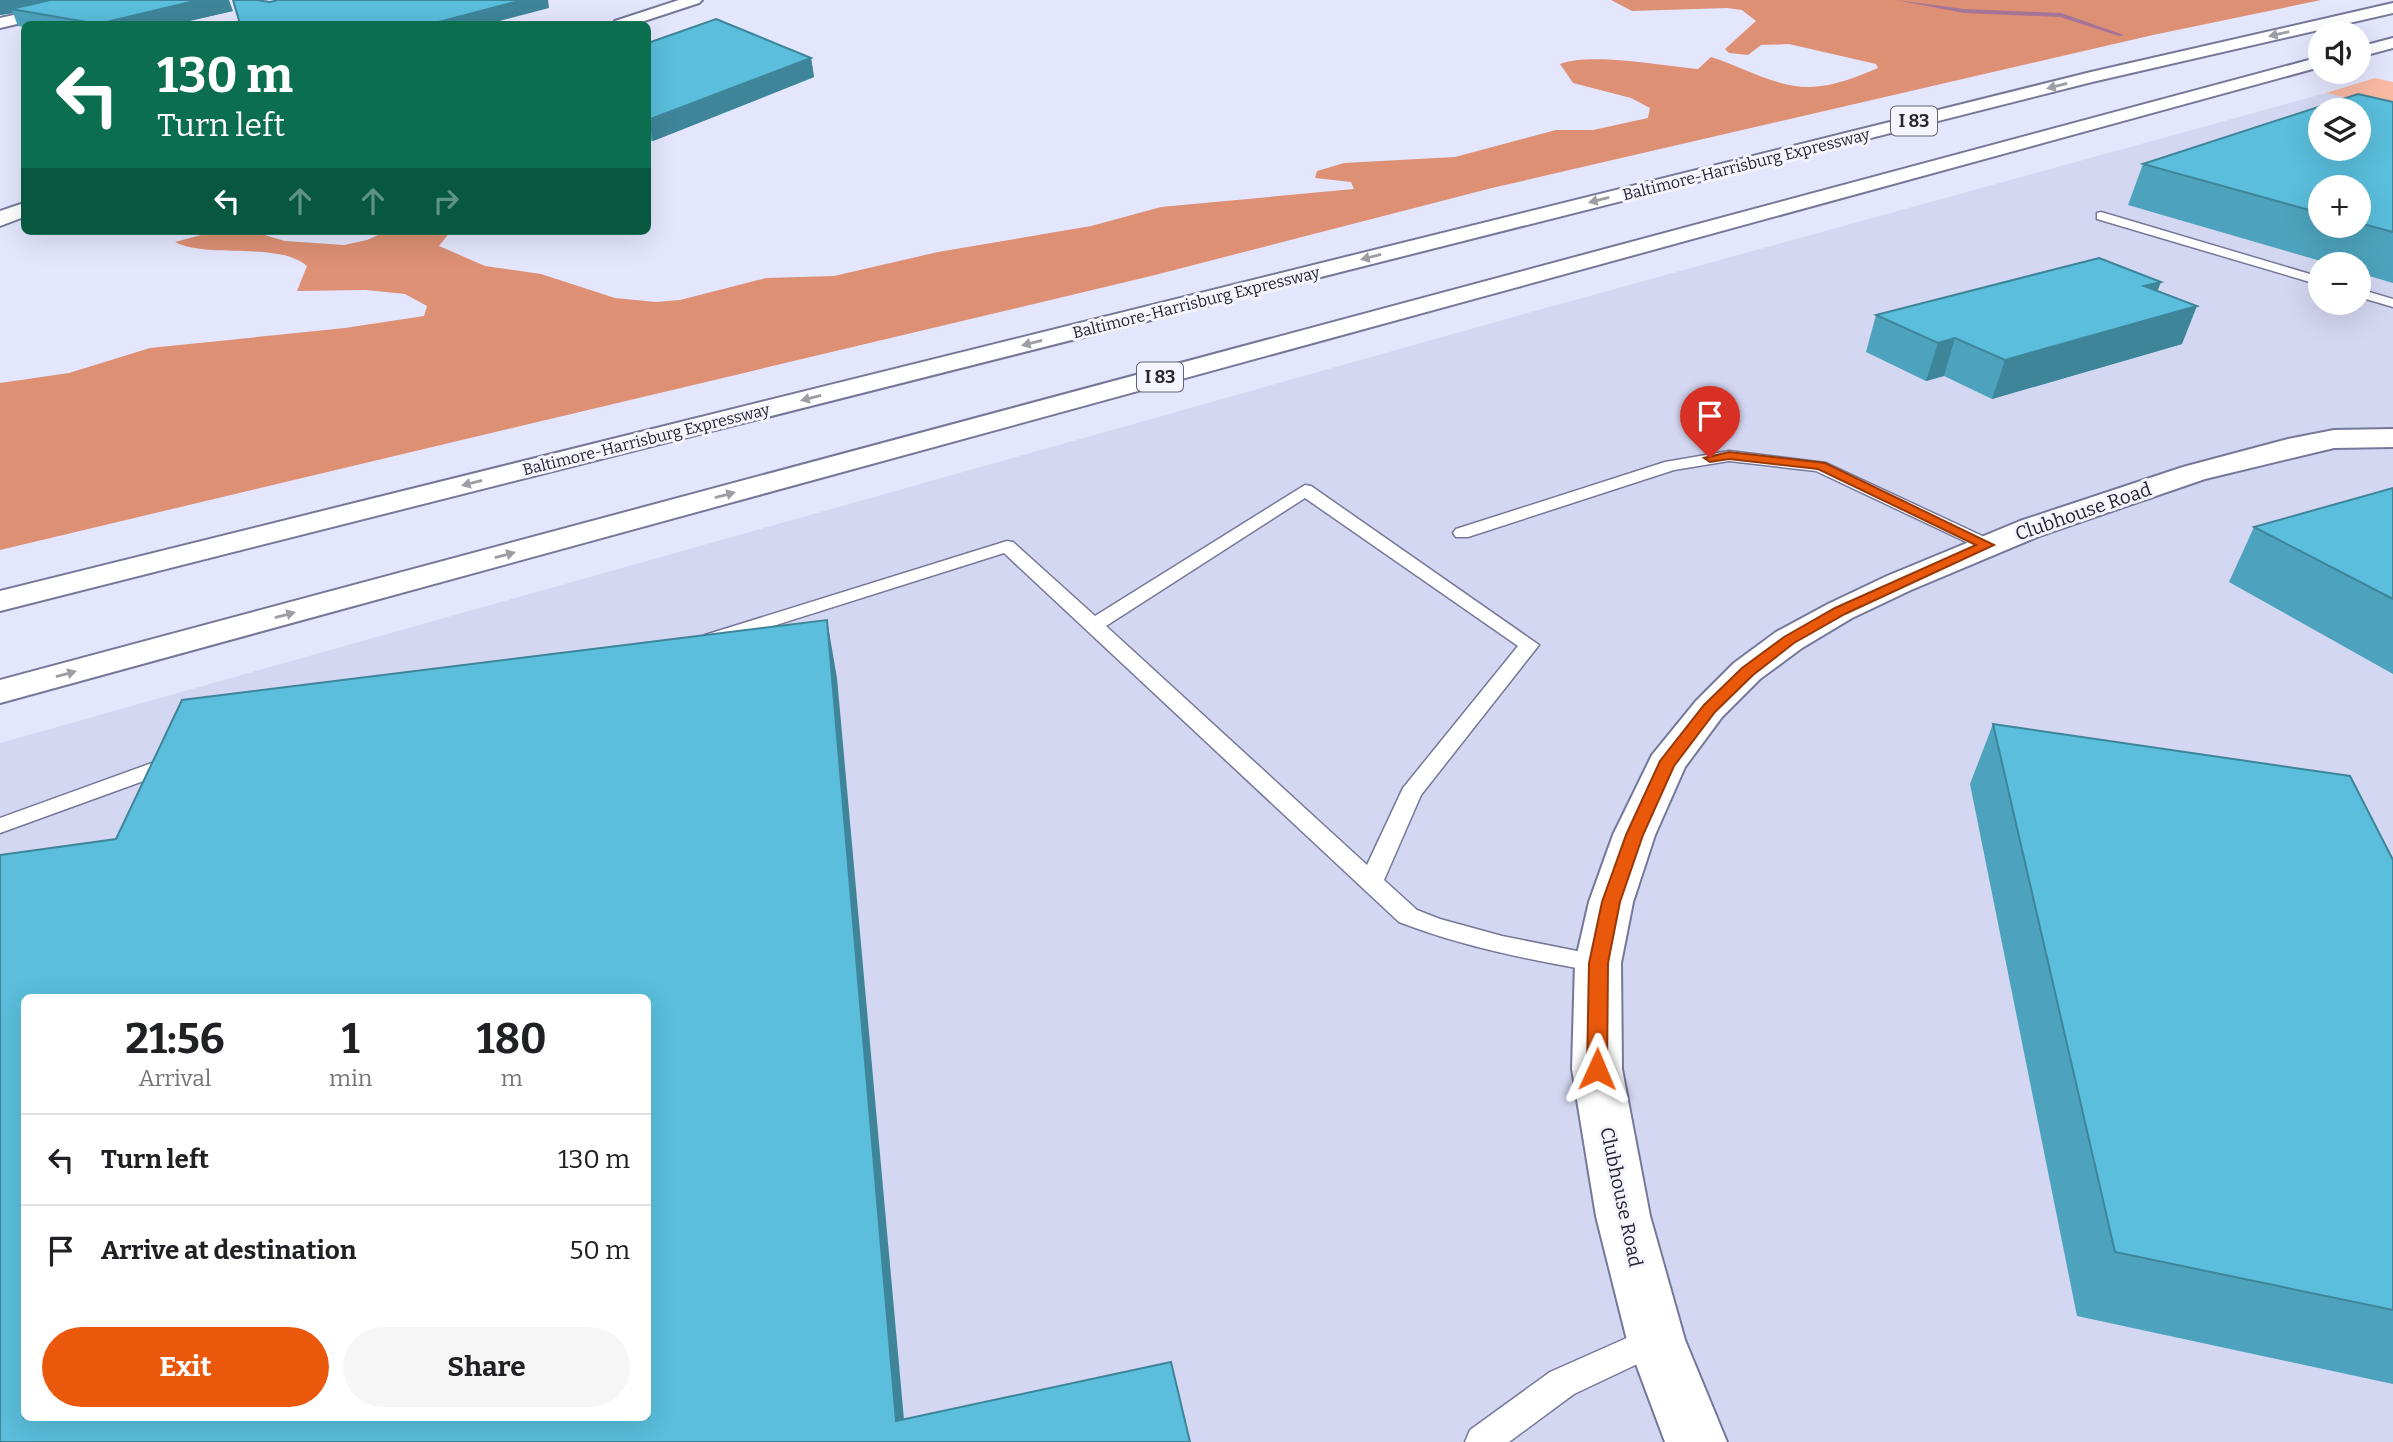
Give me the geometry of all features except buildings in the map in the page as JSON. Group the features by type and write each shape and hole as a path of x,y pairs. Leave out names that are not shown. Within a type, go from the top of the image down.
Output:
{"main road":[{"path":"0,23 102,0"},
{"path":"630,21 694,0"},
{"name":"Baltimore-Harrisburg Expressway","path":"0,601 2091,77 2393,8"},
{"path":"2371,50 2393,45"},
{"name":"I 83","path":"0,692 2308,65"},
{"path":"0,219 21,211"},
{"name":"Clubhouse Road","path":"1696,1442 1656,1340 1623,1216 1597,1069 1598,963 1611,902 1634,835 1666,764 1709,709 1747,671 1789,640 1840,611 1987,545 2077,512 2242,459 2334,439 2393,438"}],"lane":[{"path":"2101,216 2308,277"},
{"path":"2371,297 2393,303"},
{"path":"1462,533 1671,465 1729,456 1820,466 1987,545"},
{"path":"1093,626 1305,490 1529,645 1411,793 1371,883"},
{"path":"694,645 1007,546 1408,916 1439,929 1484,942 1598,963"},
{"path":"0,826 188,756"},
{"path":"1482,1442 1562,1383 1656,1340"}],"shaded area":[{"path":"1611,0 2321,0 2153,35 1492,188 1151,276 0,550 0,383 69,373 150,348 345,328 424,316 427,306 405,294 366,290 297,291 307,266 294,258 261,252 189,247 175,242 201,235 265,235 285,241 344,245 378,235 448,235 439,246 485,266 541,274 615,298 656,302 680,300 766,278 834,276 938,252 1091,226 1161,207 1354,189 1351,182 1315,178 1317,171 1344,163 1455,157 1556,130 1593,130 1648,118 1650,108 1631,98 1573,83 1560,64 1573,61 1608,60 1698,69 1711,57 1765,78 1807,87 1836,83 1878,68 1876,64 1789,44 1761,45 1748,55 1729,53 1725,49 1756,21 1742,10 1727,8 1632,11"},
{"path":"2371,79 2393,82 2393,109 2371,104 2371,98 2347,98 2326,93 2355,84 2371,84"},
{"path":"2326,93 2347,98 2308,98 2308,161 2371,161 2371,104 2393,109 2393,1442 0,1442 0,743 1524,314"}],"waterway":[{"path":"1899,0 1964,11 2061,15 2121,35"}],"route":[{"path":"1597,1069 1598,963 1611,902 1634,835 1666,764 1709,709 1747,671 1789,640 1840,611 1987,545 1820,466 1729,456 1710,458"}]}
